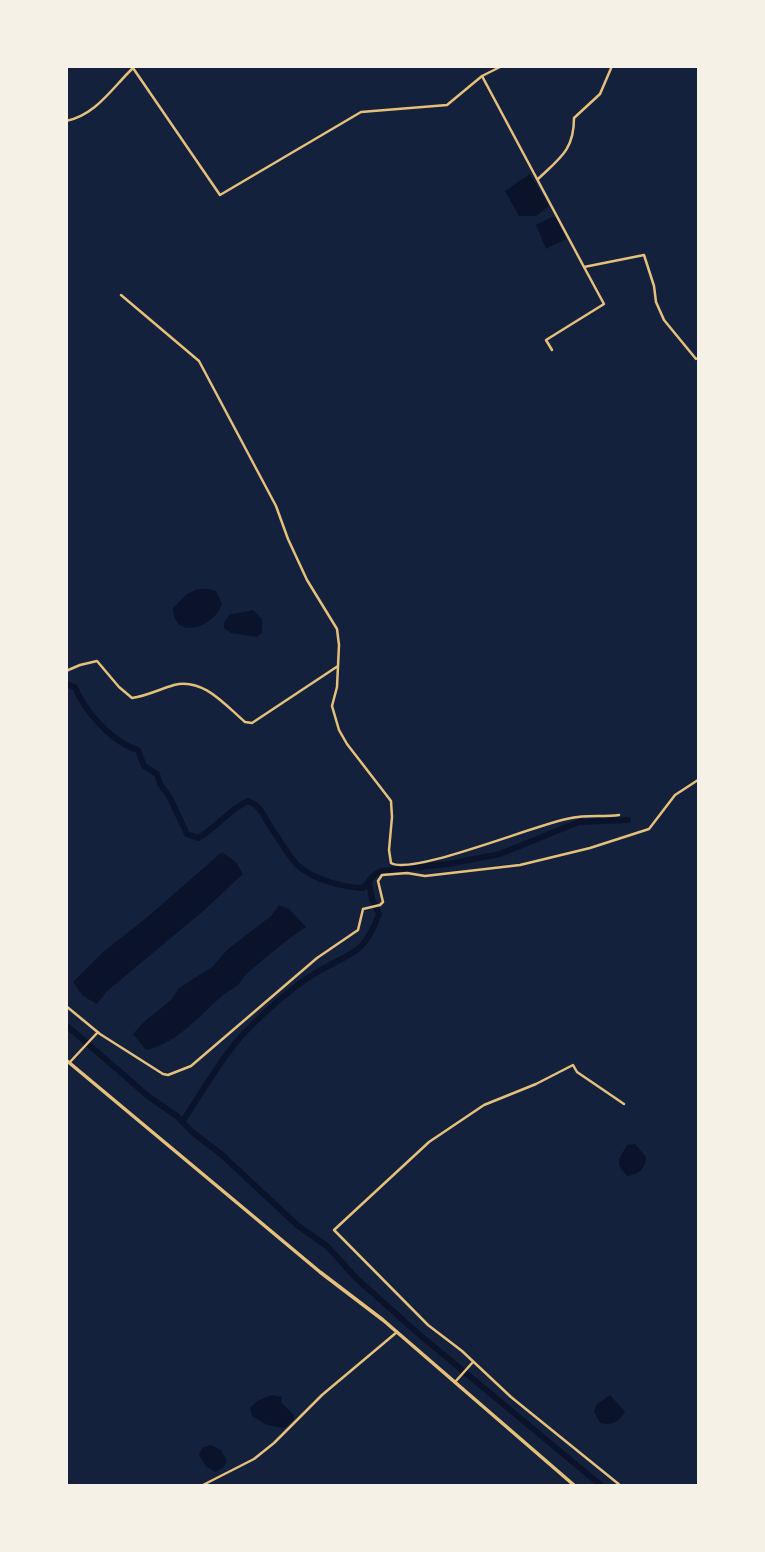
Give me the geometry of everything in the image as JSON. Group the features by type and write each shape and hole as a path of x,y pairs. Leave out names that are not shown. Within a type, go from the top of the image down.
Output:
{"street":[{"path":"66,121 81,118 100,103 133,68 220,195 361,112 447,104 482,76 502,66"},
{"path":"537,180 559,160 574,138 574,118 600,94 612,66"},
{"path":"482,76 604,304 546,340 552,350"},
{"path":"584,267 644,255 656,302 664,320 698,359"},
{"path":"121,295 199,361 276,506 307,580 337,629 340,645 337,687 332,706 339,730 347,744 391,801 389,858 393,864 404,866 435,859 572,817 619,815"},
{"path":"66,671 97,662 132,698 185,682 197,685 246,722 252,723 338,666"},
{"path":"66,1006 97,1034 163,1074 181,1071 206,1054 317,958 358,930 363,909 383,902 378,881 382,875 407,873 425,876 520,865 590,848 649,829 676,795 698,780"},
{"path":"97,1034 68,1061 320,1272 397,1332 575,1486"},
{"path":"621,1486 511,1397 409,1306 334,1230 429,1142 484,1105 536,1084 573,1065 577,1072 624,1104"},
{"path":"201,1486 254,1459 322,1395 397,1332"},
{"path":"456,1382 473,1362"}],"water":[{"path":"530,174 549,206 536,216 519,216 505,191"},
{"path":"552,217 556,218 566,239 546,249 536,225"},
{"path":"198,589 216,591 222,604 211,619 187,628 175,619 173,608 187,594"},
{"path":"253,610 262,619 262,633 257,637 231,633 224,628 229,615"},
{"path":"222,852 236,862 243,874 107,991 97,1004 83,996 73,982 102,953"},
{"path":"279,905 289,909 306,927 249,972 237,986 178,1035 146,1050 133,1034 171,1000 179,988 212,967 228,949 271,916"},
{"path":"635,1144 646,1157 646,1161 641,1170 627,1176 619,1166 619,1159 627,1145"},
{"path":"272,1395 282,1397 281,1402 294,1415 294,1420 284,1428 267,1425 252,1416 250,1408 257,1401"},
{"path":"610,1395 625,1412 615,1422 600,1423 594,1412 596,1405"},
{"path":"211,1445 221,1450 227,1461 223,1468 215,1472 206,1466 199,1455 202,1448"}],"waterway":[{"path":"66,684 75,687 100,725 119,741 138,750 144,766 157,774 187,834 198,838 248,801 260,809 285,850 297,864 308,873 339,885 363,888 381,871 448,864 500,854 579,822 628,820"},
{"path":"182,1122 221,1062 248,1029 296,986 361,947 379,914 369,883"},
{"path":"66,1025 148,1096 178,1117 192,1132 221,1154 297,1225 328,1247 356,1278 421,1336 602,1486"}]}
